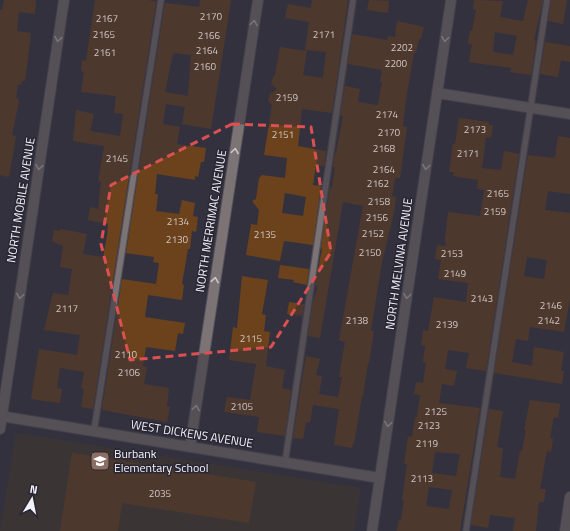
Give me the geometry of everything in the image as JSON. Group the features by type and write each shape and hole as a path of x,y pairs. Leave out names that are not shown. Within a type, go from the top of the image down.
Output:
{"street":[{"name":"NORTH MOBILE AVENUE","path":"0,429 64,0"},
{"name":"NORTH MERRIMAC AVENUE","path":"190,447 258,0"},
{"name":"NORTH MELVINA AVENUE","path":"372,531 451,0"},
{"path":"438,92 570,114"},
{"name":"WEST DICKENS AVENUE","path":"1,416 380,478"},
{"path":"565,531 570,497"}],"lane":[{"path":"94,431 161,0"},
{"path":"285,462 353,0"},
{"path":"466,531 547,0"}],"highlighted area":[{"path":"232,124 311,127 331,252 271,347 130,360 101,244 111,185"}],"shaded area":[{"name":"Burbank Elementary School","path":"16,433 361,488 354,531 0,531"}],"building":[{"path":"4,0 36,0 35,14 19,12 17,31 31,33 25,81 22,81 21,85 18,84 16,98 18,98 19,101 12,135 16,136 9,177 0,175 0,10 2,10"},
{"path":"95,0 149,0 156,2 93,409 81,407 84,389 81,388 84,372 60,368 57,388 62,389 60,403 31,399 39,349 77,355 80,335 44,330 53,293 68,295 72,269 60,267 63,246 52,241 54,230 60,231 61,229 87,234 83,254 103,257 107,236 108,224 88,220 90,207 98,209 101,182 98,181 104,146 73,141 76,110 94,114 90,131 120,136 123,114 114,113 116,96 81,92 84,72 81,71 82,60 86,61"},
{"path":"200,0 231,0 211,129 182,124 185,107 166,104 163,124 180,127 177,144 206,148 204,162 201,162 198,177 195,176 195,180 157,174 155,194 158,194 156,211 179,214 182,200 195,203 193,216 198,217 196,232 192,231 190,249 188,249 182,284 184,285 182,300 148,295 145,317 185,323 183,334 178,333 175,351 146,347 143,366 147,367 144,384 169,388 167,406 170,407 167,422 102,410 122,279 156,284 159,263 153,262 154,257 126,253 165,3 199,7","holes":["173,53 191,55 188,96 165,92"]},
{"path":"312,0 348,0 332,113 302,109 298,146 326,151 324,166 316,165 313,185 321,186 313,245 284,241 280,261 246,255 251,224 257,225 259,210 252,201 256,199 259,178 262,175 285,178 287,158 264,155 272,105 268,101 270,94 277,89 271,84 275,75 280,47 307,51 303,75 323,78 326,52 305,50 309,22 285,18 288,4 311,8","holes":["285,193 306,197 303,216 282,213"]},
{"path":"369,0 389,1 388,13 367,10"},
{"path":"474,0 503,1 500,17 523,21 528,0 543,0 534,40 536,41 531,75 510,72 511,68 469,62 472,44 468,44 476,10 473,9","holes":["495,32 517,36 513,55 493,52"]},
{"path":"551,0 567,0 563,24 548,21"},
{"path":"397,21 424,27 421,39 419,39 416,53 414,53 406,99 403,126 407,127 400,178 395,178 392,196 396,197 394,213 382,262 371,331 374,331 354,444 352,448 334,445 339,409 313,405 310,423 306,422 303,439 293,438 306,356 320,359 316,375 322,376 319,394 338,397 342,377 339,377 345,342 339,340 363,206 343,202 320,338 308,336 312,305 318,286 315,286 322,249 321,247 330,187 332,188 335,153 343,116 340,115 345,86 360,89 358,102 378,105 382,82 380,82 382,70 348,64 352,34 387,40 388,36 395,37"},
{"path":"545,42 570,46 570,62 561,60 558,77 540,74"},
{"path":"459,118 489,122 489,125 493,125 491,138 486,137 482,168 501,170 504,151 519,154 486,371 466,368 469,353 448,350 445,369 457,371 454,386 442,384 439,403 480,408 460,531 397,531 399,519 401,520 404,500 402,500 407,464 404,464 408,436 412,437 420,395 414,394 416,382 423,383 426,363 423,362 425,346 421,345 423,330 428,331 434,297 466,302 468,283 438,279 441,260 435,259 437,245 446,246 445,240 448,212 480,216 484,190 477,189 478,180 453,176 454,172 449,172 453,144 455,144","holes":["435,452 460,454 456,476 432,473","429,487 452,490 449,509 426,506"]},
{"path":"558,136 570,138 570,194 548,191 545,210 570,213 570,299 564,332 530,327 528,341 516,339 512,362 532,366 534,347 564,352 561,371 564,371 562,384 494,373 528,155 555,158","holes":["527,257 547,260 544,279 524,276"]},
{"path":"280,265 309,269 307,285 293,282 294,280 278,278"},
{"path":"242,276 268,280 262,314 266,315 264,331 270,332 266,366 285,370 282,388 291,390 285,436 257,432 259,417 224,412 227,397 250,400 256,364 229,360 233,327 237,328"},
{"path":"289,302 304,304 302,316 287,314"},
{"path":"530,400 560,404 558,418 554,417 550,438 553,439 551,452 547,451 540,489 546,489 544,502 539,502 536,531 513,531 515,518 490,515 488,528 471,525 489,409 503,411 497,447 503,448 500,477 515,479 520,451 522,451 526,430 524,430"},
{"path":"72,453 256,482 249,523 122,503 118,531 60,531"}],"place":[{"name":"Burbank Elementary School","path":"100,461"}]}
